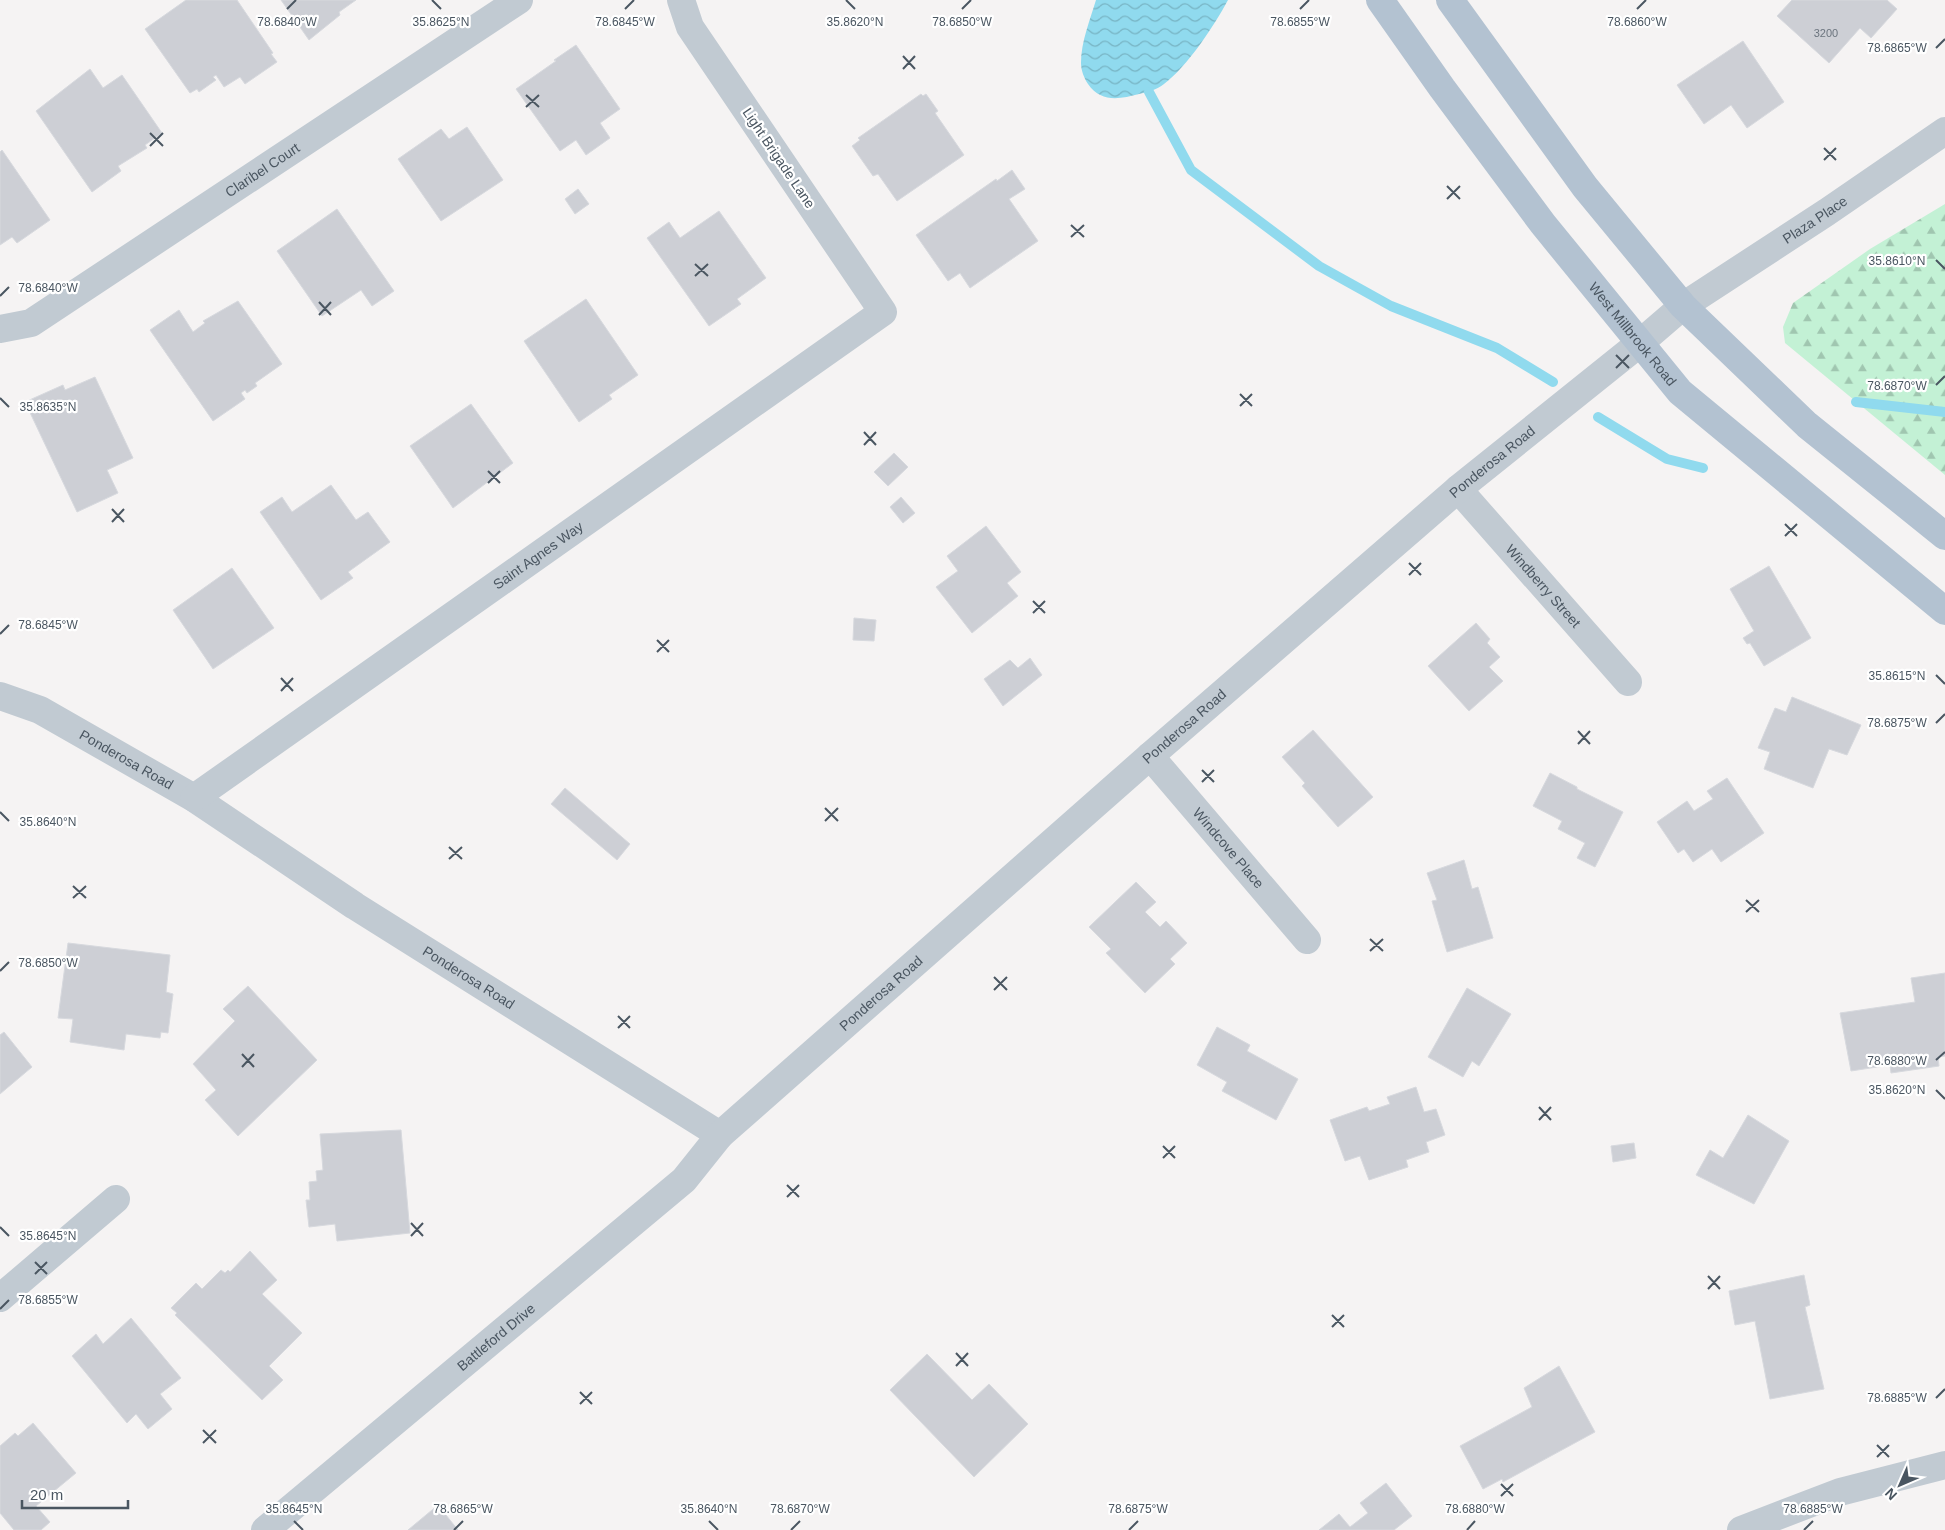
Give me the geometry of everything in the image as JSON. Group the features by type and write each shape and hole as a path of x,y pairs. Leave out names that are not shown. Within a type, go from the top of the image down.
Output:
{"main road":[{"name":"West Millbrook Road","path":"1380,0 1442,88 1543,224 1680,392 1945,611"},
{"path":"1450,0 1585,187 1683,306 1807,425 1945,536"}],"street":[{"name":"Claribel Court","path":"0,329 31,323 519,0"},
{"name":"Light Brigade Lane","path":"681,0 690,27 884,312"},
{"name":"Plaza Place","path":"1683,306 1827,212 1945,131"},
{"name":"Ponderosa Road","path":"0,696 40,710 194,798 355,906 720,1135 1150,756 1458,489 1640,343 1683,306"},
{"name":"Saint Agnes Way","path":"194,798 884,312"},
{"name":"Windberry Street","path":"1458,489 1628,682"},
{"name":"Windcove Place","path":"1150,756 1308,940"},
{"name":"Battleford Drive","path":"265,1530 684,1180 720,1135"},
{"path":"0,1298 116,1199"},
{"path":"1741,1530 1840,1492 1945,1465"}],"green space":[{"path":"1945,204 1945,475 1785,343 1783,327 1793,303 1870,249"}],"water":[{"path":"1096,0 1228,0 1199,45 1173,77 1149,92 1111,98 1105,97 1093,90 1083,74 1081,63 1084,39"}],"building":[{"path":"186,0 237,0 273,53 271,54 277,62 245,84 240,77 224,87 216,75 213,77 216,80 199,92 197,89 190,93 145,29"},
{"path":"281,0 356,0 339,12 340,15 309,40"},
{"path":"1792,0 1887,0 1897,9 1871,38 1860,28 1829,63 1777,16"},
{"path":"1743,41 1784,102 1747,128 1731,105 1704,124 1677,85"},
{"path":"576,45 620,109 600,123 610,138 586,155 576,140 560,151 516,89"},
{"path":"90,69 103,88 122,75 162,133 145,145 147,148 118,166 121,171 92,192 36,111"},
{"path":"921,94 923,96 926,94 938,111 935,113 964,155 897,201 878,174 873,176 852,146 860,140 858,138"},
{"path":"467,127 503,180 441,221 398,159 441,129 449,139"},
{"path":"2,150 50,220 17,243 12,237 0,245 0,152"},
{"path":"1012,170 1025,189 1009,199 1038,241 970,288 960,273 948,281 916,235 996,179 997,181"},
{"path":"578,189 589,204 575,214 565,199"},
{"path":"337,209 394,291 372,306 361,290 322,316 277,251"},
{"path":"719,211 766,278 737,299 741,304 709,326 647,238 669,222 680,238"},
{"path":"586,299 638,375 609,395 612,399 579,422 524,341"},
{"path":"238,301 282,364 255,383 257,386 247,393 245,390 241,393 245,399 213,421 150,330 179,310 193,332 205,323 203,321"},
{"path":"95,377 133,458 107,470 118,493 77,512 25,402 63,385 65,390"},
{"path":"471,404 513,463 453,508 410,446"},
{"path":"894,453 908,467 888,486 874,472"},
{"path":"331,485 356,520 368,512 390,542 348,572 353,578 321,600 260,512 282,497 292,512"},
{"path":"901,497 915,513 903,523 890,507"},
{"path":"986,526 1021,572 1007,583 1018,596 972,633 936,587 958,571 947,556"},
{"path":"1769,566 1811,638 1764,666 1750,643 1747,644 1743,638 1754,631 1730,589"},
{"path":"232,568 274,628 213,669 173,610"},
{"path":"854,618 876,620 874,641 853,640"},
{"path":"1476,623 1490,639 1487,643 1500,657 1489,667 1503,681 1469,711 1428,666"},
{"path":"1030,658 1042,675 1003,706 984,679 1010,660 1018,668"},
{"path":"1792,697 1861,725 1847,755 1829,749 1813,788 1764,769 1770,752 1758,748 1775,708 1786,712"},
{"path":"1313,730 1373,797 1338,827 1302,786 1305,783 1282,757"},
{"path":"1550,773 1623,812 1595,867 1577,858 1585,843 1558,829 1562,821 1533,806"},
{"path":"1727,778 1764,833 1721,862 1712,849 1693,862 1684,849 1678,853 1657,822 1687,801 1694,811 1713,799 1707,791"},
{"path":"565,788 630,844 617,860 551,804"},
{"path":"1464,860 1472,889 1478,887 1493,938 1447,952 1432,901 1437,900 1427,873"},
{"path":"1136,882 1156,902 1145,912 1160,927 1166,921 1187,943 1170,959 1175,964 1145,993 1106,953 1111,949 1089,927"},
{"path":"68,943 170,955 166,992 173,994 168,1033 161,1032 160,1038 126,1034 124,1050 70,1042 73,1019 58,1018"},
{"path":"1945,973 1945,1056 1938,1057 1939,1066 1891,1073 1890,1065 1851,1071 1840,1013 1915,1002 1911,978"},
{"path":"248,986 317,1060 238,1136 205,1100 216,1090 193,1064 235,1021 223,1009"},
{"path":"1467,988 1511,1014 1479,1066 1472,1061 1463,1077 1428,1057"},
{"path":"1217,1027 1250,1045 1247,1051 1298,1079 1276,1120 1222,1091 1227,1082 1197,1065"},
{"path":"4,1032 32,1067 0,1094 0,1035"},
{"path":"1416,1087 1424,1112 1436,1109 1445,1135 1426,1142 1429,1152 1406,1160 1408,1167 1369,1180 1360,1156 1345,1161 1330,1120 1367,1107 1369,1111 1390,1104 1387,1097"},
{"path":"1748,1115 1789,1141 1754,1204 1696,1175 1710,1150 1723,1158"},
{"path":"401,1130 410,1233 337,1241 335,1224 309,1227 306,1200 310,1200 309,1182 317,1181 316,1171 323,1170 320,1134"},
{"path":"1634,1143 1636,1158 1613,1162 1611,1146"},
{"path":"250,1251 277,1280 262,1294 302,1333 269,1366 283,1380 262,1400 175,1315 177,1313 171,1308 196,1283 202,1289 221,1270 225,1273 228,1270 230,1272"},
{"path":"1804,1275 1810,1305 1805,1307 1824,1389 1770,1399 1755,1321 1735,1325 1729,1291"},
{"path":"131,1318 181,1378 160,1394 172,1409 148,1429 136,1414 127,1423 72,1356 96,1334 103,1344"},
{"path":"927,1354 972,1400 989,1384 1028,1424 974,1477 890,1390"},
{"path":"1559,1366 1595,1432 1503,1482 1502,1479 1483,1489 1460,1446 1532,1407 1524,1388"},
{"path":"33,1423 76,1473 36,1506 50,1522 41,1530 14,1530 0,1513 0,1446 15,1433 18,1436"},
{"path":"1386,1483 1412,1516 1394,1530 1319,1530 1339,1514 1350,1527 1368,1513 1360,1503"},
{"path":"438,1505 458,1530 408,1530"}],"waterway":[{"path":"1149,92 1191,170 1319,266 1391,306 1497,348 1553,382"},
{"path":"1856,402 1945,412"},
{"path":"1598,417 1667,459 1703,468"}]}
